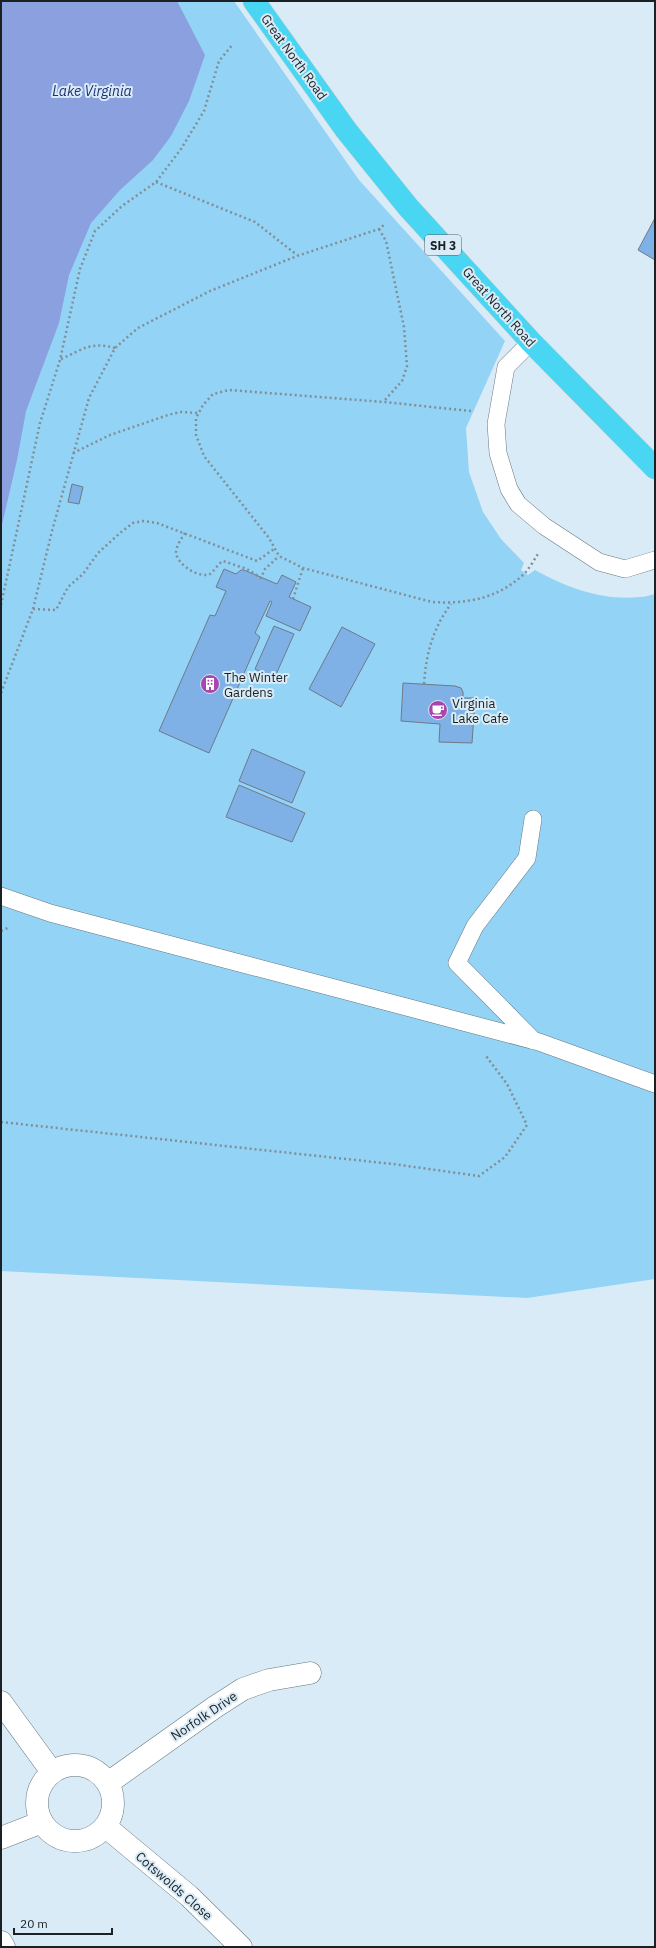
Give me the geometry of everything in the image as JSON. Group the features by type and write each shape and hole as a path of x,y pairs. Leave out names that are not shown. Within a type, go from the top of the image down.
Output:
{"highway":[{"name":"Great North Road","path":"254,1 346,130 408,207 531,342 655,468"}],"street":[{"name":"Norfolk Drive","path":"108,1783 215,1707 243,1689 269,1680 310,1672"},
{"path":"1,1702 52,1772"},
{"path":"82,1765 97,1771 108,1783 114,1801 111,1819 98,1834 88,1839 78,1841 57,1836 48,1830 42,1822 38,1812 38,1795 44,1780 52,1772 67,1766 82,1765"},
{"path":"1,1838 42,1822"},
{"name":"Cotswolds Close","path":"106,1826 189,1896 241,1947"},
{"path":"1,1942 4,1947"}],"lane":[{"path":"531,342 506,367 496,424 498,453 509,489 518,504 544,526 599,562 625,568 655,560"},
{"path":"533,819 526,858 475,926 457,963 534,1041"},
{"path":"1,896 66,917 534,1041 655,1084"}],"path":[{"path":"1,605 40,423 60,360 80,269 95,231 122,206 156,182 181,149 204,111 219,61 234,44"},
{"path":"156,182 255,222 297,256"},
{"path":"1,692 33,609 73,453 89,398 115,348 138,328 210,291 297,256 379,229 408,207"},
{"path":"379,229 386,240 404,327 407,366 402,381 384,402"},
{"path":"60,360 90,346 102,344 115,348"},
{"path":"501,399 486,412 384,402 229,390 213,394 198,413 196,418 196,435 204,456 269,538 279,556 303,568 432,602 451,603 480,600 500,590 525,573 529,566"},
{"path":"73,453 110,435 168,415 180,412 198,413"},
{"path":"33,609 56,610 68,587 82,574 98,553 133,523 143,521 157,523 257,561 274,549"},
{"path":"185,534 177,547 176,554 183,566 202,574 210,574 223,561 247,569 261,578 265,569 279,556"},
{"path":"293,599 303,568"},
{"path":"424,684 429,651 435,629 451,603"},
{"path":"1,1122 385,1163 479,1176 505,1157 527,1125 507,1084 482,1051"}],"shaded area":[{"path":"1,1 234,1 359,180 505,341 466,428 469,472 483,512 501,539 524,563 521,570 528,575 535,570 573,588 599,595 626,598 644,597 655,594 655,1279 527,1298 1,1271"}],"water":[{"name":"Lake Virginia","path":"1,1 177,1 205,55 189,101 171,136 153,160 120,190 91,223 69,275 59,323 26,411 17,460 1,529"}],"building":[{"path":"655,218 655,260 638,250"},
{"path":"72,484 83,487 79,504 68,502"},
{"name":"The Winter Gardens","path":"224,569 236,574 241,570 244,570 277,584 282,575 296,582 289,597 311,607 300,631 266,616 272,602 270,601 255,633 260,637 209,753 159,731 210,615 215,616 226,591 216,587"},
{"path":"274,626 294,634 274,679 255,669"},
{"path":"342,627 375,644 341,707 309,689"},
{"name":"Virginia Lake Cafe","path":"403,683 455,686 461,688 463,698 475,698 472,743 439,742 440,724 401,721"},
{"path":"252,749 305,772 292,803 239,781"},
{"path":"239,785 305,813 292,842 226,817"}],"place":[{"name":"The Winter Gardens","path":"210,684"},
{"name":"Virginia Lake Cafe","path":"438,710"}]}
